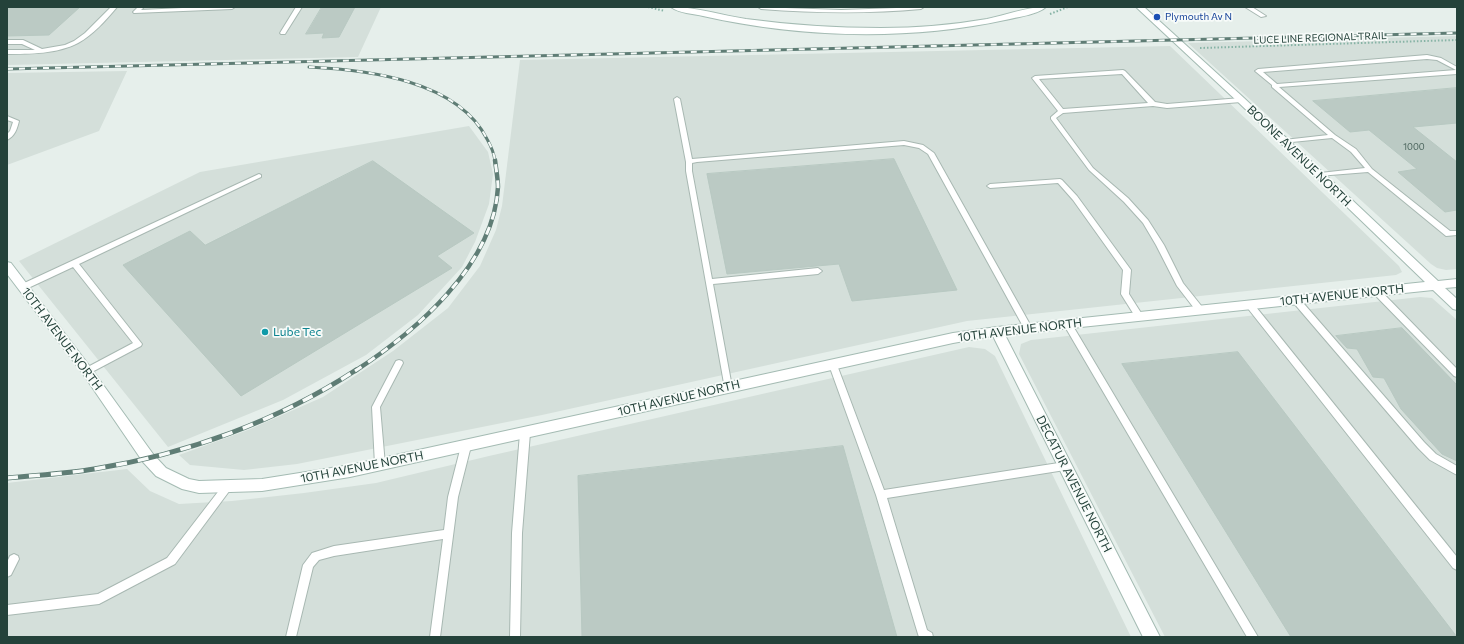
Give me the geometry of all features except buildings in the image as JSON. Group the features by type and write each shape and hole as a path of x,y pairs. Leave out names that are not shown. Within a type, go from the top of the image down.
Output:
{"street":[{"path":"675,7 732,20 768,25 804,29 870,30 937,28 974,23 1042,7"},
{"name":"BOONE AVENUE NORTH","path":"1140,7 1241,100 1457,306"},
{"name":"10TH AVENUE NORTH","path":"7,266 87,371 148,458 161,472 187,485 199,487 262,485 380,465 954,338 997,331 1067,323 1457,282"},
{"name":"DECATUR AVENUE NORTH","path":"997,331 1152,637"}],"lane":[{"path":"7,52 43,51 54,49 82,39 114,7"},
{"path":"141,7 136,12 232,7"},
{"path":"283,33 299,7"},
{"path":"761,7 800,10 856,11 921,7"},
{"path":"1248,7 1263,16"},
{"path":"7,42 23,42 43,51"},
{"path":"1457,70 1445,62 1427,57 1258,71 1333,136 1349,146 1359,155 1369,170 1449,234 1457,233"},
{"path":"1276,86 1457,70"},
{"path":"1061,111 1035,78 1123,72 1153,104"},
{"path":"677,99 728,387"},
{"path":"1200,310 1180,284 1160,245 1146,222 1126,200 1091,169 1053,118 1061,111 1153,104 1167,106 1241,100"},
{"path":"7,118 16,122 13,132 7,138"},
{"path":"1284,142 1333,136"},
{"path":"689,162 904,142 921,146 931,153 1028,328"},
{"path":"1320,175 1369,170"},
{"path":"23,287 259,176"},
{"path":"990,186 1060,180 1075,198 1127,270 1126,294 1139,316"},
{"path":"74,263 138,344 87,371"},
{"path":"709,282 818,271"},
{"path":"1376,291 1457,374"},
{"path":"1295,300 1421,445 1433,457 1457,471"},
{"path":"1249,304 1457,565"},
{"path":"1067,323 1253,637"},
{"path":"380,465 376,407 399,363"},
{"path":"833,365 881,495 924,634 928,637"},
{"path":"515,637 517,533 525,433"},
{"path":"435,637 453,497 466,446"},
{"path":"881,495 1065,466"},
{"path":"7,610 99,599 172,561 227,487"},
{"path":"291,637 308,565 316,556 334,551 448,534"},
{"path":"7,560 14,559 7,572"}],"path":[{"name":"LUCE LINE REGIONAL TRAIL","path":"1183,48 1457,40"}],"shaded area":[{"path":"7,7 381,7 358,57 7,65"},
{"path":"1457,36 1457,269 1446,270 1437,268 1431,264 1188,43"},
{"path":"1170,46 1399,266 1402,272 1396,275 967,321 542,415 297,464 244,470 190,465 179,455 248,430 323,397 393,351 448,308 480,266 496,230 502,206 520,60"},
{"path":"127,71 99,131 7,165 7,73"},
{"path":"469,126 488,152 493,174 489,204 475,242 462,267 418,315 366,355 283,400 168,447 19,261 200,172"},
{"path":"1420,297 1432,298 1457,320 1457,637 1165,637 1019,354 1021,344 1031,340"},
{"path":"969,347 985,349 995,356 1131,637 7,637 7,483 127,469 150,491 179,504 232,501 376,483"}],"railway":[{"path":"7,69 1457,33"},
{"path":"309,67 357,71 383,76 409,82 433,91 455,103 473,119 488,142 493,152 495,161"},
{"path":"355,371 402,337 426,316 448,294 467,269 482,243 493,216 498,187 495,160"},
{"path":"7,478 94,469 129,463 197,445 263,420 295,405 356,370"}],"place":[{"name":"Plymouth Av N","path":"1157,17"},
{"name":"Lube Tec","path":"265,332"}]}
